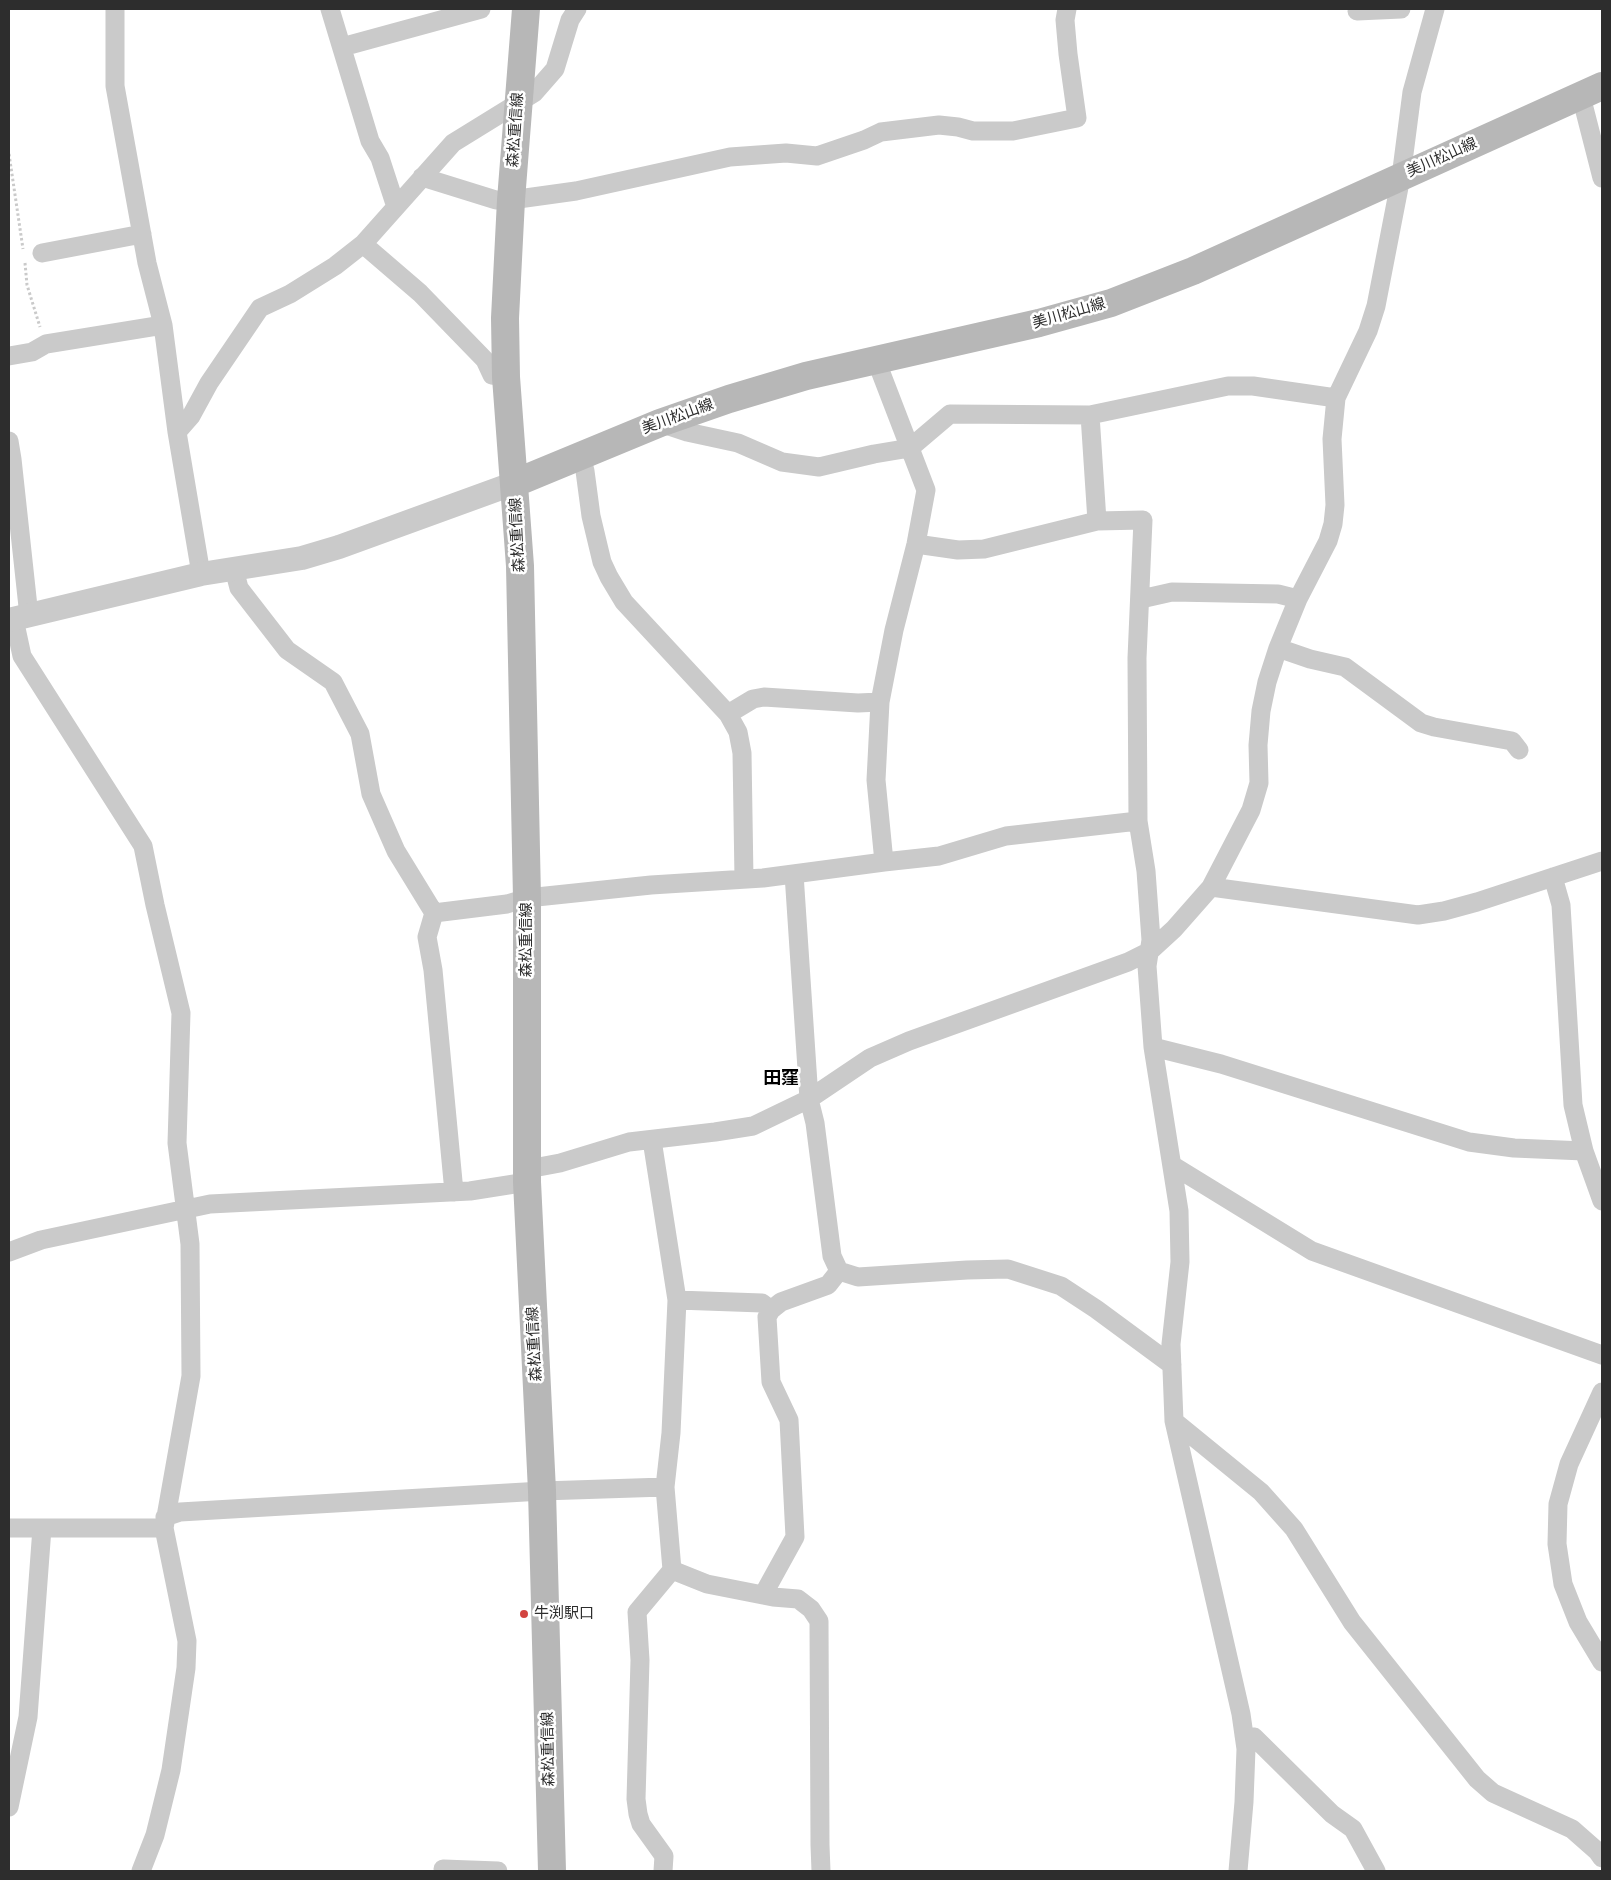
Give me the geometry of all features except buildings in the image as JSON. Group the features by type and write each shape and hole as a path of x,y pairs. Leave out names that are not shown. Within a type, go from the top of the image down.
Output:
{"main road":[{"name":"森松重信線","path":"526,9 511,200 505,318 506,377 520,566 527,898 527,1176 542,1491 552,1871"},
{"name":"美川松山線","path":"515,483 660,422 729,399 806,376 1039,324 1111,303 1193,271 1592,91"}],"street":[{"path":"115,9 115,86 146,264 163,325 177,432 201,574"},
{"path":"330,9 370,141 380,158 396,206"},
{"path":"342,47 481,9"},
{"path":"177,432 191,416 209,383 260,308 290,294 335,266 363,244 453,143 534,93 555,70 570,20 577,9"},
{"path":"422,177 496,200 511,200 576,191 730,156 786,153 817,156 864,140 881,132 940,126 958,127 973,131 1013,131 1077,118 1068,54 1067,9"},
{"path":"1357,11 1401,9"},
{"path":"9,1252 41,1240 210,1204 454,1192 527,1176 560,1163 629,1142 753,1126 809,1099 870,1058 909,1041 1128,962 1150,951 1196,906 1211,887 1251,810 1259,783 1258,745 1266,682 1298,599 1328,541 1333,524 1335,505 1332,439 1336,398 1368,331 1376,306 1401,177 1412,92 1435,9"},
{"path":"1592,91 1602,178"},
{"path":"42,253 142,234"},
{"path":"363,244 420,293 485,360 492,375 506,377"},
{"path":"9,356 32,352 46,344 163,325"},
{"path":"876,360 926,490 916,544 894,630 880,702 876,780 884,862"},
{"path":"660,422 687,432 738,443 782,462 819,467 910,448 950,414 1090,415 1228,386 1253,386 1336,398"},
{"path":"1090,415 1098,521"},
{"path":"9,441 12,459 17,618 22,656 143,846 181,1013 177,1143 190,1244 191,1376 164,1522 187,1641 186,1668 171,1770 155,1835 141,1871"},
{"path":"581,455 591,516 602,562 609,577 624,602 728,714 738,732 742,752 744,879"},
{"path":"17,618 201,574 302,558 339,547 515,483"},
{"path":"916,544 958,550 984,549 1098,521 1143,520 1137,658 1138,821 1146,871 1151,940 1147,966 1153,1048 1179,1211 1180,1262 1171,1344 1174,1421 1241,1714 1246,1749 1238,1871"},
{"path":"234,569 239,588 287,650 333,682 360,734 371,794 396,851 434,913 427,937 433,970 454,1192"},
{"path":"1141,599 1172,592 1278,594 1298,599"},
{"path":"1278,648 1345,667 1421,722 1434,727 1512,742 1519,750"},
{"path":"728,714 753,699 764,697 858,703 880,702"},
{"path":"434,913 507,904 527,898 651,885 794,874 939,856 1006,836 1138,821"},
{"path":"1211,887 1418,915 1444,911 1477,902 1602,861"},
{"path":"794,874 809,1099 815,1124 832,1256 839,1272"},
{"path":"1553,877 1561,905 1573,1105 1584,1151 1602,1202"},
{"path":"1153,1048 1221,1064 1469,1142 1514,1148 1584,1151"},
{"path":"652,1140 677,1300 671,1433 666,1487 672,1570 637,1612 640,1660 636,1799 641,1824 664,1856 663,1871"},
{"path":"1172,1166 1312,1251 1602,1355"},
{"path":"839,1272 858,1277 1008,1269 1061,1286 1096,1309 1172,1365"},
{"path":"763,1595 795,1538 789,1420 771,1382 767,1317 771,1310 781,1302 828,1285 839,1272"},
{"path":"677,1300 762,1303 771,1310"},
{"path":"1602,1392 1569,1464 1558,1504 1557,1544 1563,1584 1578,1622 1602,1662"},
{"path":"1174,1421 1261,1492 1294,1529 1352,1622 1477,1779 1494,1793 1572,1829 1597,1851 1602,1858"},
{"path":"9,1528 164,1522 180,1512 542,1491 666,1487"},
{"path":"9,1807 28,1717 42,1528"},
{"path":"672,1570 706,1584 763,1595 798,1599 812,1609 820,1621 820,1845 822,1871"},
{"path":"1244,1736 1254,1737 1332,1814 1353,1829 1376,1871"},
{"path":"443,1869 498,1871"}],"place":[{"name":"牛渕駅口","path":"524,1614"}],"district":[{"name":"田窪","path":"781,1079"}]}
